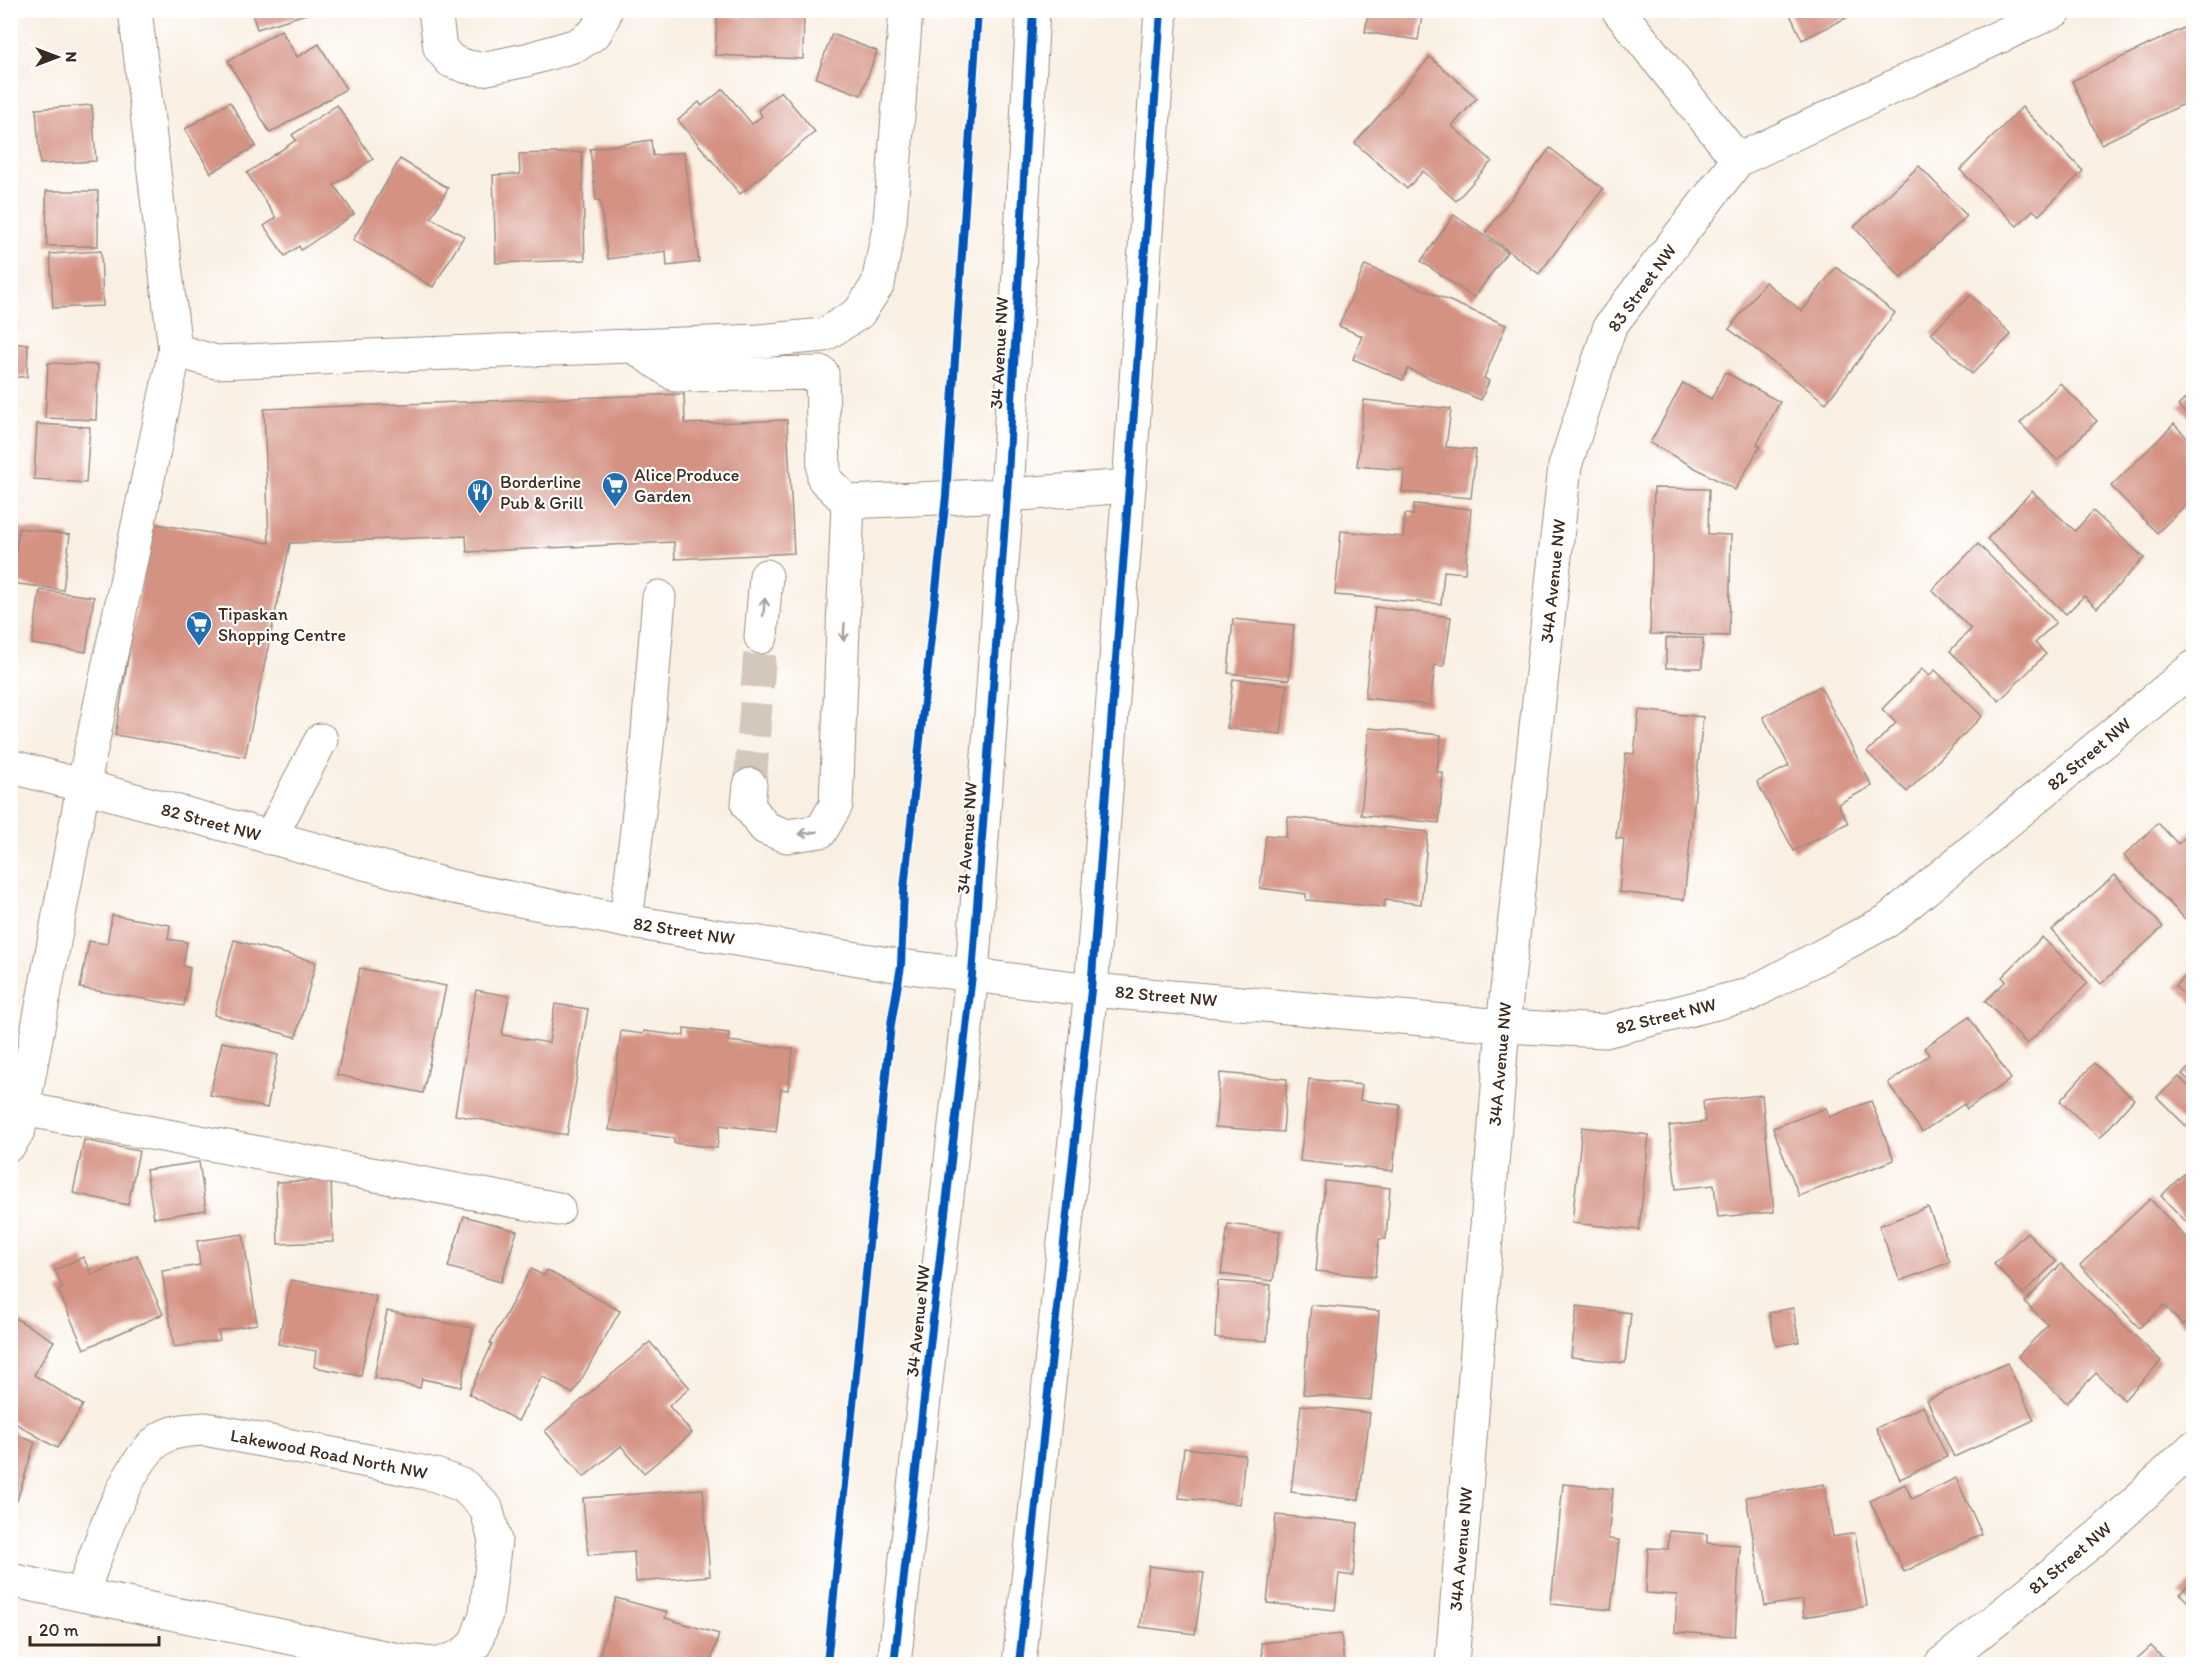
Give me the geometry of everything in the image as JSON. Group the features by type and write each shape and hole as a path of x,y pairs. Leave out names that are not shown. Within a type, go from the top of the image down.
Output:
{"street":[{"path":"10,1144 20,1129 83,787 175,350 135,10"},
{"path":"435,10 440,48 451,61 482,69 526,60 577,45 595,33 604,16 604,10"},
{"path":"175,350 216,362 633,346 760,340 824,334 859,313 878,284 890,222 906,10"},
{"name":"34 Avenue NW","path":"894,1665 972,975 1007,495 1033,10"},
{"path":"1019,1665 1090,990 1129,486 1161,10"},
{"path":"1618,10 1738,160"},
{"name":"83 Street NW","path":"1565,465 1610,326 1738,160 2056,10"},
{"path":"633,346 676,375 822,374 824,479 848,502 1007,495 1129,486"},
{"name":"34A Avenue NW","path":"1452,1665 1503,1026 1565,465"},
{"path":"750,785 748,805 765,828 787,836 822,831 836,805 847,573 848,502"},
{"path":"761,637 766,576"},
{"path":"626,921 647,746 659,597"},
{"name":"82 Street NW","path":"10,766 449,886 626,921 901,966 1090,990 1503,1026 1605,1031 1748,995 1887,921 2191,673"},
{"path":"270,838 321,740"},
{"path":"23,1109 558,1209"},
{"name":"Lakewood Road North NW","path":"82,1595 104,1532 126,1483 145,1455 162,1437 181,1430 205,1429 435,1475 464,1486 486,1508 495,1540 486,1614 475,1644 461,1656 440,1665"},
{"name":"81 Street NW","path":"1941,1665 2100,1535 2193,1447"},
{"path":"10,1580 398,1660 432,1665"}],"building":[{"path":"251,10 316,10 316,11 257,29"},
{"path":"743,10 804,10 803,59 715,55 717,16 743,17"},
{"path":"1369,10 1423,10 1418,40 1365,32"},
{"path":"1788,10 1862,10 1802,40"},
{"path":"2194,23 2194,119 2186,103 2101,144 2072,81"},
{"path":"281,30 297,57 319,44 346,89 270,133 228,61"},
{"path":"832,34 877,51 861,95 816,78"},
{"path":"1430,57 1477,98 1452,126 1492,161 1456,201 1423,171 1407,189 1355,143"},
{"path":"723,89 752,124 762,116 758,110 781,91 815,132 740,194 678,120 699,102 702,106"},
{"path":"230,102 256,146 211,173 185,129"},
{"path":"92,105 96,161 40,164 36,109"},
{"path":"337,105 373,159 334,185 354,214 301,250 299,246 285,256 264,226 276,218 247,173 296,140 292,135"},
{"path":"2022,107 2083,171 2039,215 2033,210 2017,226 1960,170"},
{"path":"651,140 653,156 684,152 699,262 667,266 666,251 608,259 600,200 596,200 590,149"},
{"path":"1550,148 1603,189 1539,274 1485,233"},
{"path":"582,152 585,260 496,263 493,175 520,174 519,154"},
{"path":"400,159 448,188 431,218 464,236 433,287 353,240"},
{"path":"1919,166 1967,216 1901,278 1854,227"},
{"path":"46,191 98,191 98,246 47,246"},
{"path":"1454,215 1507,252 1474,298 1421,261"},
{"path":"10,249 14,249 16,326 10,325"},
{"path":"101,251 103,306 53,308 50,254"},
{"path":"1365,265 1506,325 1484,378 1489,381 1481,400 1408,369 1403,380 1353,359 1362,336 1339,326"},
{"path":"1836,267 1895,313 1826,403 1729,329 1765,282 1802,311"},
{"path":"1971,295 2011,335 1972,374 1931,333"},
{"path":"10,344 28,344 27,377 10,377"},
{"path":"48,363 98,365 96,420 45,418"},
{"path":"1725,372 1780,402 1757,444 1760,446 1735,490 1650,443 1683,383 1711,399"},
{"path":"2060,383 2097,421 2057,460 2020,423"},
{"path":"2194,390 2194,421 2178,406"},
{"name":"Tipaskan Shopping Centre","path":"684,394 685,424 787,420 794,553 675,559 674,542 467,552 466,536 290,543 245,757 115,735 151,523 269,543 264,409"},
{"path":"1364,400 1451,409 1446,447 1476,450 1471,498 1402,492 1404,470 1357,466"},
{"path":"37,424 90,427 86,483 34,479"},
{"path":"2174,424 2194,445 2194,497 2157,533 2111,486"},
{"path":"1654,488 1709,489 1708,534 1731,535 1729,636 1650,634"},
{"path":"2032,491 2075,531 2093,511 2144,558 2097,608 2084,596 2066,614 1987,539"},
{"path":"1414,504 1471,509 1465,573 1444,571 1441,604 1335,595 1341,531 1403,537 1405,514 1413,515"},
{"path":"19,528 70,535 63,590 12,583"},
{"path":"1978,544 2056,622 2035,643 2046,654 1999,701 1950,651 1971,629 1932,590"},
{"path":"40,590 94,597 86,652 32,644"},
{"path":"1375,607 1451,617 1444,666 1435,665 1430,705 1365,698"},
{"path":"1233,619 1294,625 1289,680 1228,673"},
{"path":"1666,638 1703,638 1702,668 1666,668"},
{"path":"1922,669 1929,676 1935,670 1982,716 1907,792 1867,752 1896,723 1882,709"},
{"path":"1233,679 1287,685 1281,734 1227,728"},
{"path":"1820,686 1872,786 1838,804 1848,823 1794,851 1757,782 1789,766 1763,717"},
{"path":"1639,710 1703,717 1684,900 1619,892 1624,839 1616,838 1626,753 1634,754"},
{"path":"1369,728 1441,735 1437,772 1443,773 1439,823 1361,815"},
{"path":"1288,817 1428,832 1421,904 1385,900 1384,907 1306,900 1306,894 1260,888 1266,835 1286,837"},
{"path":"2158,823 2178,844 2194,828 2194,917 2188,922 2124,856"},
{"path":"2115,875 2163,927 2101,984 2052,930"},
{"path":"112,915 170,925 168,939 187,942 183,966 190,968 184,1006 80,988 89,941 107,944"},
{"path":"2042,937 2088,983 2027,1044 1985,1001 2006,981 2002,977"},
{"path":"234,940 316,962 296,1037 214,1015"},
{"path":"360,968 446,986 423,1093 337,1075"},
{"path":"2194,968 2194,1005 2175,986"},
{"path":"476,990 509,996 502,1035 549,1043 555,1004 588,1009 567,1135 455,1115"},
{"path":"1969,1017 2011,1079 1967,1109 1964,1104 1922,1132 1888,1083 1929,1055 1924,1048"},
{"path":"684,1028 729,1033 728,1041 793,1049 788,1090 781,1089 776,1132 720,1125 717,1148 674,1143 674,1138 609,1130 621,1031 643,1034 644,1031 684,1036"},
{"path":"222,1042 278,1055 267,1108 210,1095"},
{"path":"2094,1063 2134,1099 2100,1138 2060,1101"},
{"path":"2194,1063 2194,1085 2182,1074"},
{"path":"1220,1073 1287,1079 1283,1132 1215,1127"},
{"path":"2179,1077 2194,1092 2194,1119 2186,1126 2157,1097"},
{"path":"1309,1079 1362,1085 1360,1100 1400,1105 1393,1171 1300,1161"},
{"path":"1762,1095 1774,1212 1718,1217 1714,1185 1676,1189 1669,1126 1705,1122 1703,1101"},
{"path":"1871,1101 1894,1160 1799,1196 1773,1128 1826,1108 1829,1117"},
{"path":"1582,1127 1649,1135 1639,1230 1572,1223"},
{"path":"84,1140 139,1151 128,1205 73,1193"},
{"path":"199,1162 206,1210 154,1218 146,1170"},
{"path":"2194,1164 2194,1230 2161,1196"},
{"path":"331,1180 333,1242 278,1244 276,1182"},
{"path":"1325,1181 1390,1188 1386,1239 1379,1239 1375,1277 1316,1271"},
{"path":"2150,1199 2194,1246 2194,1315 2183,1325 2164,1305 2139,1328 2080,1265"},
{"path":"1928,1207 1950,1262 1900,1281 1879,1226"},
{"path":"464,1216 517,1231 501,1282 448,1267"},
{"path":"1228,1224 1280,1231 1273,1281 1221,1274"},
{"path":"2027,1232 2056,1262 2023,1294 1994,1264"},
{"path":"243,1234 257,1324 218,1331 220,1340 174,1347 162,1271 200,1265 197,1241"},
{"path":"137,1255 163,1314 84,1349 58,1290 63,1288 55,1270 83,1257 92,1275"},
{"path":"2061,1264 2161,1361 2124,1400 2096,1373 2067,1403 2018,1356 2048,1325 2025,1302"},
{"path":"531,1269 544,1276 547,1270 620,1311 573,1394 542,1376 518,1421 469,1394 492,1344 490,1343"},
{"path":"291,1280 376,1296 361,1376 314,1367 316,1351 278,1344"},
{"path":"1218,1281 1271,1285 1267,1341 1215,1338"},
{"path":"1311,1305 1379,1311 1371,1400 1303,1394"},
{"path":"1577,1306 1631,1313 1625,1363 1571,1357"},
{"path":"1793,1308 1799,1342 1776,1346 1769,1313"},
{"path":"387,1311 473,1328 461,1387 422,1379 420,1388 374,1378"},
{"path":"10,1315 54,1341 34,1375 83,1405 57,1448 10,1420"},
{"path":"650,1342 690,1388 669,1406 692,1433 644,1473 621,1446 584,1477 545,1431"},
{"path":"2007,1363 2034,1420 1954,1457 1927,1400"},
{"path":"1301,1405 1370,1413 1359,1500 1291,1492"},
{"path":"1923,1406 1947,1457 1900,1479 1876,1428"},
{"path":"10,1427 19,1436 35,1442 17,1501 10,1499"},
{"path":"1184,1448 1245,1455 1240,1504 1179,1498"},
{"path":"1956,1478 1982,1534 1904,1572 1870,1501 1905,1484 1912,1499"},
{"path":"1563,1484 1613,1489 1608,1539 1619,1540 1611,1610 1551,1604"},
{"path":"1824,1484 1833,1537 1855,1533 1867,1606 1804,1617 1802,1600 1765,1606 1746,1497"},
{"path":"703,1489 710,1576 636,1582 634,1552 588,1555 583,1498"},
{"path":"1276,1515 1358,1523 1353,1576 1339,1574 1335,1610 1267,1603"},
{"path":"1669,1531 1707,1534 1707,1543 1740,1545 1735,1636 1675,1632 1677,1595 1646,1593 1648,1548 1668,1549"},
{"path":"1149,1566 1204,1573 1195,1634 1140,1627"},
{"path":"2194,1579 2194,1608 2180,1594"},
{"path":"616,1598 667,1612 665,1618 719,1634 710,1664 597,1663"},
{"path":"1341,1634 1344,1664 1263,1664 1261,1643"},
{"path":"2151,1646 2169,1664 2131,1664"}],"tunnel":[{"path":"750,785 761,637"}],"cycle path":[{"path":"827,1664 891,1024 901,966 904,889 946,496 978,10"},
{"path":"894,1664 972,975 1007,495 1033,10"},
{"path":"1019,1664 1091,990 1129,486 1161,10"}],"place":[{"name":"Alice Produce Garden","path":"615,508"},
{"name":"Borderline Pub & Grill","path":"480,515"},
{"name":"Tipaskan Shopping Centre","path":"199,647"}]}
